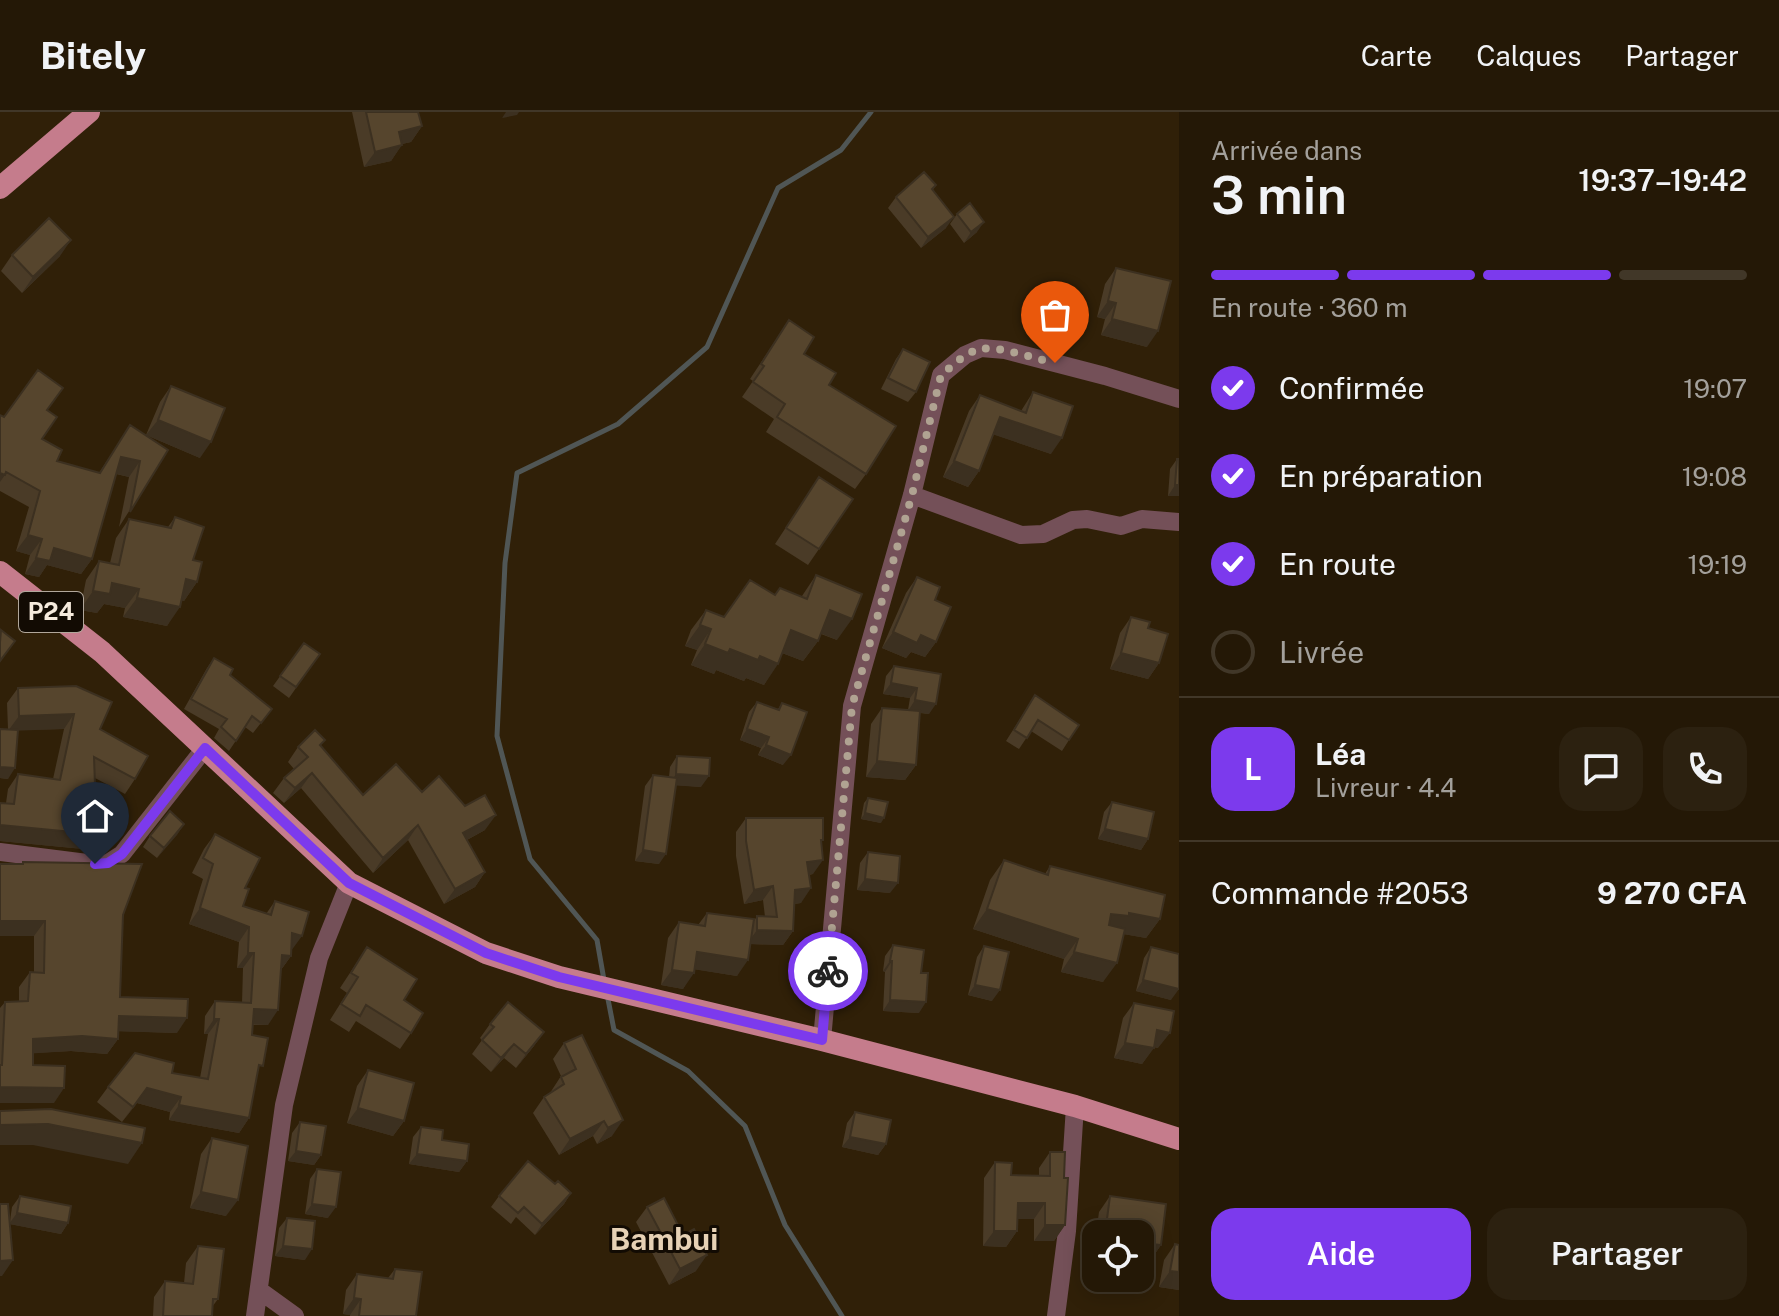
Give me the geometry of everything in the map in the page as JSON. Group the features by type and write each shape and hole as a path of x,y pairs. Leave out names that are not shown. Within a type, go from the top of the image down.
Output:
{"main road":[{"path":"0,188 89,112"},
{"name":"P24","path":"0,572 102,652 349,883 486,953 544,972 1075,1106 1179,1139"}],"street":[{"path":"822,1040 852,706 912,495 941,375 965,355 981,348 1005,350 1179,399"},
{"path":"912,495 1021,535 1043,534 1073,520 1087,519 1121,526 1142,519 1179,522"},
{"path":"0,852 108,863 122,854 205,748"},
{"path":"255,1316 284,1105 319,958 349,883"},
{"path":"1056,1316 1067,1231 1075,1106"},
{"path":"259,1290 295,1316"}],"building":[{"path":"366,112 418,112 422,126 399,132 402,145 375,152"},
{"path":"924,172 936,185 932,189 954,217 928,237 896,197"},
{"path":"970,203 984,222 971,232 957,214"},
{"path":"49,218 71,240 33,277 12,255"},
{"path":"1116,268 1171,281 1158,331 1112,319 1116,303 1108,301"},
{"path":"789,320 814,337 804,354 836,373 829,385 896,426 866,474 777,417 785,404 753,382"},
{"path":"903,349 930,362 916,392 888,378"},
{"path":"38,370 63,388 47,410 57,417 42,439 62,450 57,461 100,473 130,425 168,450 130,512 140,461 121,457 92,559 54,548 50,561 36,558 42,539 28,535 40,491 6,472 5,475 0,473 0,415 4,417"},
{"path":"171,386 225,408 211,442 158,420"},
{"path":"1033,392 1073,406 1062,438 1000,417 979,471 954,461 980,395 1026,413"},
{"path":"1177,459 1179,485 1175,485"},
{"path":"819,477 853,499 819,549 786,528"},
{"path":"175,517 204,527 193,560 202,562 197,582 186,579 180,607 137,598 139,589 112,583 110,594 93,591 99,561 119,565 129,519 171,528"},
{"path":"816,575 862,594 852,619 830,610 818,641 791,630 778,664 760,656 758,660 730,649 728,653 705,644 711,629 700,625 706,610 724,617 750,580 775,595 780,588 807,599"},
{"path":"917,577 940,587 935,600 951,607 936,642 921,635 917,643 893,632"},
{"path":"1131,617 1150,622 1148,628 1168,634 1159,663 1121,653"},
{"path":"1,630 15,641 0,661 0,642"},
{"path":"304,643 320,654 296,687 280,676"},
{"path":"214,658 233,669 230,675 272,709 261,723 252,716 236,741 221,727 227,719 191,699"},
{"path":"894,666 941,674 936,704 915,700 917,688 891,683"},
{"path":"76,686 112,702 100,729 148,756 135,779 94,757 96,813 121,815 120,833 114,836 0,825 0,803 14,804 18,774 60,780 74,714 19,716 18,688"},
{"path":"1035,695 1079,725 1069,740 1038,720 1027,738 1014,730"},
{"path":"757,702 779,710 782,703 807,712 791,755 766,745 769,737 747,729"},
{"path":"882,708 920,711 916,765 877,761"},
{"path":"0,729 18,730 15,768 0,767"},
{"path":"315,730 325,740 320,745 363,795 396,764 422,792 439,776 465,806 485,795 496,815 463,833 485,872 455,889 418,825 383,858 312,773 295,788 284,778 308,757 298,747"},
{"path":"677,756 710,758 709,776 676,774"},
{"path":"653,775 677,778 666,854 643,850"},
{"path":"868,798 888,802 884,818 865,813"},
{"path":"1112,802 1154,812 1148,839 1105,829"},
{"path":"170,811 184,824 164,848 150,836"},
{"path":"746,818 823,818 823,860 807,862 811,888 795,890 793,931 757,930 757,916 777,917 773,886 754,890 746,841"},
{"path":"215,834 260,858 245,888 249,889 243,906 271,915 275,901 309,912 302,936 292,933 291,956 282,955 278,1010 254,1009 252,1035 268,1038 263,1066 259,1065 249,1118 179,1105 181,1097 147,1088 133,1107 108,1087 135,1053 174,1063 172,1073 208,1079 219,1019 214,1019 215,1001 251,1003 254,953 248,953 249,927 200,908 213,864 203,858"},
{"path":"868,852 900,856 898,883 865,879"},
{"path":"1004,860 1048,875 1050,866 1165,895 1160,919 1129,913 1129,916 1111,914 1109,925 1125,929 1117,963 1074,952 1078,939 987,909"},
{"path":"0,864 142,864 123,915 120,997 188,999 187,1018 119,1016 118,1039 82,1036 33,1039 33,1065 65,1066 64,1088 0,1087 5,1002 28,1001 30,972 44,973 45,921 0,921"},
{"path":"707,913 754,919 748,960 697,952 694,973 672,970 679,922 705,926"},
{"path":"893,945 924,950 921,973 928,973 926,1002 890,1000"},
{"path":"984,946 1009,952 1000,990 975,985"},
{"path":"367,947 417,979 404,1000 423,1013 411,1033 366,1005 360,1016 341,1004 358,977 351,973"},
{"path":"1151,947 1179,954 1179,989 1143,980"},
{"path":"508,1002 544,1032 526,1054 514,1044 501,1058 482,1040 494,1027 490,1024"},
{"path":"1134,1003 1174,1011 1170,1033 1157,1030 1154,1048 1125,1043"},
{"path":"582,1035 623,1120 608,1128 604,1121 570,1139 544,1097 564,1084 561,1077 576,1069 564,1043"},
{"path":"368,1070 414,1083 404,1121 358,1108"},
{"path":"51,1109 145,1128 142,1143 48,1124 0,1125 0,1111"},
{"path":"855,1112 891,1120 886,1144 850,1137"},
{"path":"300,1122 326,1126 321,1155 296,1151"},
{"path":"421,1127 443,1130 442,1140 469,1144 467,1161 417,1154"},
{"path":"212,1138 248,1146 238,1200 201,1192"},
{"path":"1050,1152 1065,1152 1064,1178 1068,1178 1065,1225 1045,1225 1045,1203 1018,1203 1017,1231 994,1231 995,1162 1012,1163 1011,1175 1050,1176"},
{"path":"528,1161 571,1193 542,1224 524,1207 518,1213 499,1196"},
{"path":"317,1169 341,1172 336,1207 312,1204"},
{"path":"20,1196 71,1206 68,1223 17,1213"},
{"path":"1110,1196 1166,1204 1161,1245 1154,1244 1154,1220 1107,1220"},
{"path":"664,1198 683,1235 694,1229 707,1255 680,1269 647,1207"},
{"path":"0,1204 8,1204 13,1260 0,1261"},
{"path":"287,1218 315,1221 312,1249 283,1246"},
{"path":"1175,1244 1179,1245 1179,1272 1170,1271"},
{"path":"198,1246 224,1249 218,1299 213,1299 212,1316 163,1316 165,1281 193,1284"},
{"path":"395,1269 422,1272 416,1316 359,1316 361,1299 354,1298 357,1274 393,1279"}],"waterway":[{"path":"604,980 597,940 530,859 497,736 505,563 517,473 618,424 707,347 778,188 841,150 871,112"},
{"path":"607,994 614,1030 688,1071 745,1126 785,1225 842,1316"}],"way so far":[{"path":"828,971 852,706 912,495 941,375 965,355 981,348 1005,350 1055,363"}],"district":[{"name":"Bambui","path":"664,1240"}],"route":[{"path":"95,864 108,863 122,854 205,748 349,883 486,953 559,977 822,1040 828,971"}]}
